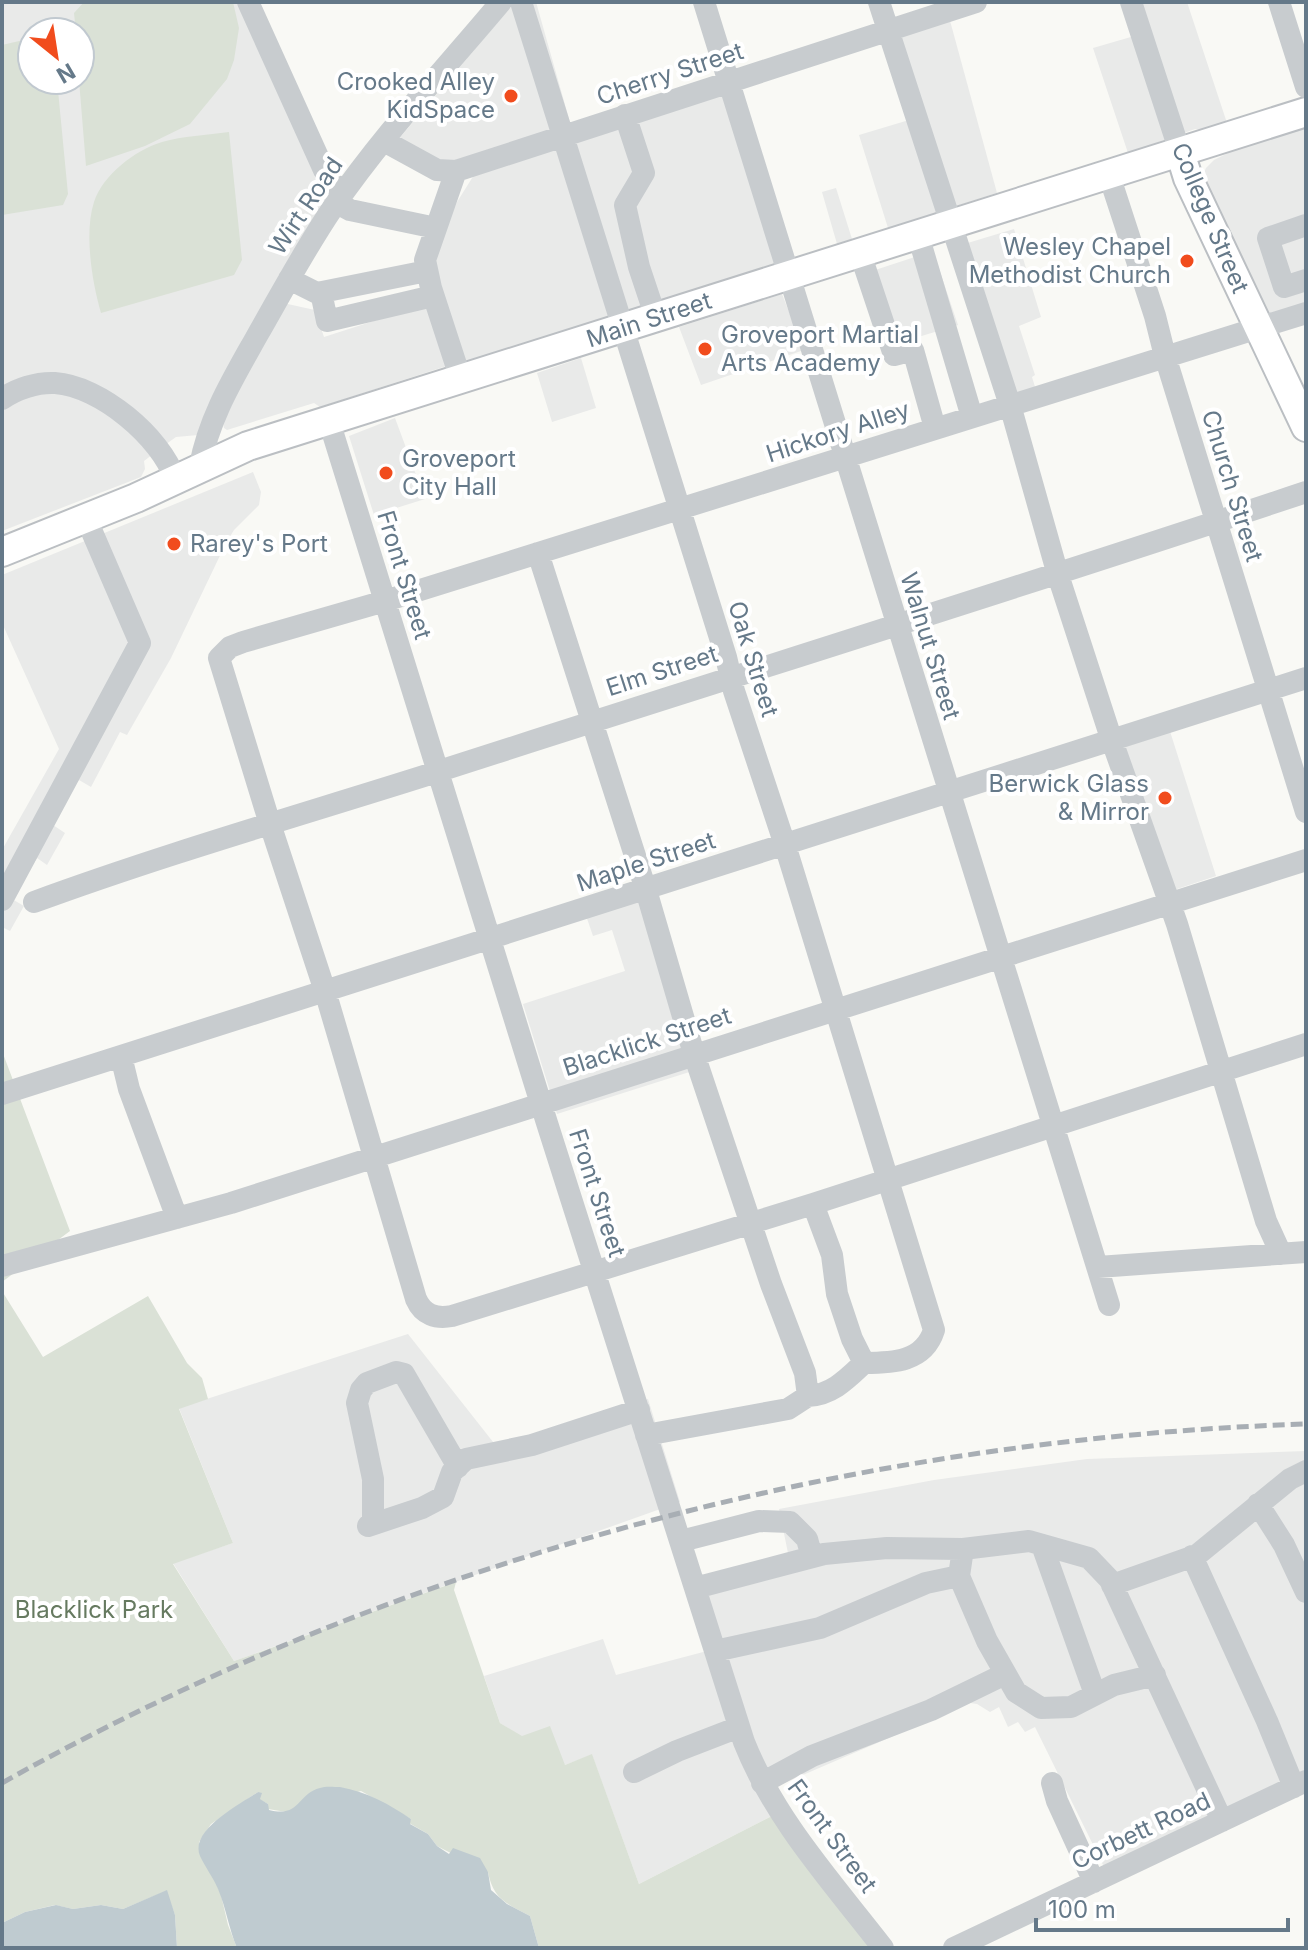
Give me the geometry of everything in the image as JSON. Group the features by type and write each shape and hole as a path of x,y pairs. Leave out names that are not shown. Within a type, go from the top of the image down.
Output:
{"main road":[{"name":"Main Street","path":"2,552 248,446 1306,112"},
{"name":"College Street","path":"1180,152 1188,178 1306,427"}],"street":[{"path":"248,2 324,170 340,198 350,210 436,228"},
{"name":"Wirt Road","path":"188,472 213,418 289,279 340,198 501,2"},
{"name":"Oak Street","path":"521,2 565,135 934,1330 930,1343 914,1356 887,1363 864,1363"},
{"name":"Walnut Street","path":"704,2 1109,1305"},
{"path":"879,2 1010,405 1058,575 1111,738 1177,924 1266,1221 1281,1254"},
{"name":"Cherry Street","path":"456,171 976,2"},
{"name":"College Street","path":"1131,2 1180,152"},
{"path":"1279,2 1306,87"},
{"path":"625,115 644,173 625,205 639,267 656,318"},
{"path":"384,141 437,170 456,171 425,260 433,296 461,380"},
{"name":"Church Street","path":"1109,175 1306,812"},
{"path":"1306,225 1268,238 1284,287 1306,280"},
{"path":"918,235 972,417"},
{"path":"860,253 894,355 913,350 935,428"},
{"path":"289,279 321,292 427,271"},
{"path":"321,292 327,321 433,296"},
{"name":"Hickory Alley","path":"270,824 219,658 230,647 1306,313"},
{"path":"2,399 29,386 55,383 89,393 126,416 188,472"},
{"name":"Front Street","path":"329,421 739,1727 762,1783 782,1817 883,1948"},
{"name":"Elm Street","path":"16,875 40,899 730,676 1058,575 1306,492"},
{"path":"2,900 140,643 86,518"},
{"path":"538,553 646,890 694,1054 771,1284 805,1373 808,1396"},
{"name":"Maple Street","path":"2,1094 1306,678"},
{"path":"270,824 325,991 416,1299 422,1310 435,1317 452,1316 813,1204 1306,1044"},
{"name":"Blacklick Street","path":"2,1266 177,1218 1169,906 1306,860"},
{"path":"121,1056 129,1089 177,1218"},
{"path":"646,1435 788,1409 808,1396 822,1396 864,1363 852,1339 837,1294 832,1255 813,1204"},
{"path":"1098,1267 1306,1252"},
{"path":"458,1467 404,1374 396,1372 367,1383 361,1390 357,1403 373,1479 371,1525 422,1508 443,1497 452,1472 458,1467 466,1459 532,1445 639,1410"},
{"path":"1112,1585 1192,1556 1290,1479 1306,1471"},
{"path":"1258,1504 1284,1545 1306,1592"},
{"path":"681,1541 759,1521 790,1522 807,1539 812,1557"},
{"path":"695,1588 812,1557 887,1548 963,1549 1029,1541 1089,1558 1112,1585 1222,1821"},
{"path":"1042,1545 1095,1694"},
{"path":"963,1549 959,1576 987,1641 1016,1692 1041,1708 1071,1707 1114,1685 1155,1675"},
{"path":"1192,1556 1300,1784"},
{"path":"715,1651 820,1628 926,1583 959,1576"},
{"path":"762,1783 812,1756 931,1710 1005,1674"},
{"path":"634,1772 739,1727"},
{"path":"1052,1783 1057,1801 1094,1882"},
{"name":"Corbett Road","path":"954,1948 1300,1784"}],"shaded area":[{"path":"2,2 248,2 344,192 198,435 176,437 169,442 144,461 145,469 141,477 2,531"},
{"path":"515,2 536,2 571,126 718,79 776,267 467,365 462,361 320,407 314,403 227,430 224,428 222,420 283,303 315,310 324,337 442,299 432,264 457,202 474,175 397,141"},
{"path":"1138,2 1187,2 1227,123 1205,130 1195,129 1128,153 1093,48 1148,32"},
{"path":"946,6 997,193 888,228 859,135 919,117 888,25"},
{"path":"1306,128 1306,305 1264,316 1201,179 1214,160 1230,152"},
{"path":"836,188 852,239 837,244 822,192"},
{"path":"1014,229 1041,317 1019,326 1035,375 1032,377 1036,390 1013,397 961,245"},
{"path":"933,251 958,325 885,347 860,275"},
{"path":"782,294 804,350 701,385 679,327"},
{"path":"581,358 596,408 552,422 537,373"},
{"path":"395,418 425,499 374,515 349,436"},
{"path":"253,472 261,492 259,505 234,530 226,543 171,658 127,735 120,732 91,787 79,780 76,782 53,825 65,833 47,865 37,858 12,899 24,906 10,931 2,927 2,850 59,749 2,623 2,575"},
{"name":"Berwick Glass & Mirror","path":"1168,725 1216,876 1168,892 1118,741"},
{"path":"647,881 702,1068 557,1114 523,1004 625,971 612,930 593,936 582,904"},
{"path":"408,1334 497,1447 648,1399 680,1502 234,1661 173,1563 233,1543 179,1408"},
{"path":"1306,1451 1306,1775 1106,1871 1035,1727 1025,1732 1018,1722 1008,1727 999,1707 990,1712 970,1703 775,1787 761,1760 701,1579 789,1558 779,1509 934,1480 1087,1459"},
{"path":"603,1639 616,1675 707,1651 772,1816 639,1884 592,1755 565,1765 500,1723 484,1676"},
{"path":"340,1787 369,1795 394,1808 411,1819 410,1824 428,1834 437,1846 449,1854 453,1848 480,1858 488,1872 491,1890 507,1904 530,1916 539,1948 237,1948 218,1889 200,1856 202,1837 218,1819 258,1792 262,1793 260,1799 268,1804 269,1810 279,1812 293,1808 312,1791"},
{"path":"167,1890 175,1915 177,1948 2,1948 2,1923 25,1912 56,1905 73,1909 101,1905 123,1909"}],"green space":[{"path":"84,2 233,2 239,28 234,60 227,79 190,124 145,146 86,166 80,96 96,96 96,16 74,16"},
{"path":"16,42 16,96 59,96 68,194 63,205 2,215 2,45"},
{"path":"229,132 242,260 234,275 101,313 89,243 94,202 105,182 131,157 152,146 178,138"},
{"path":"2,1051 70,1231 2,1282"},
{"name":"Blacklick Park","path":"2,1291 43,1357 148,1296 187,1363 202,1378 208,1399 179,1409 233,1543 173,1564 234,1661 456,1582 454,1590 500,1723 522,1736 550,1726 565,1765 592,1754 639,1884 772,1816 872,1948 539,1948 530,1916 497,1895 488,1872 437,1846 428,1834 409,1823 411,1819 361,1791 286,1812 268,1809 268,1804 259,1799 258,1792 211,1824 199,1842 221,1895 237,1948 177,1948 175,1915 166,1891 123,1909 101,1905 73,1909 55,1905 25,1912 2,1923"}],"railway":[{"path":"2,1783 153,1704 309,1635 469,1575 633,1526 799,1485 967,1455 1136,1435 1306,1424"}],"place":[{"name":"Crooked Alley KidSpace","path":"511,96"},
{"name":"Wesley Chapel Methodist Church","path":"1187,261"},
{"name":"Groveport Martial Arts Academy","path":"705,349"},
{"name":"Groveport City Hall","path":"386,473"},
{"name":"Rarey's Port","path":"174,544"},
{"name":"Berwick Glass & Mirror","path":"1165,798"}]}
